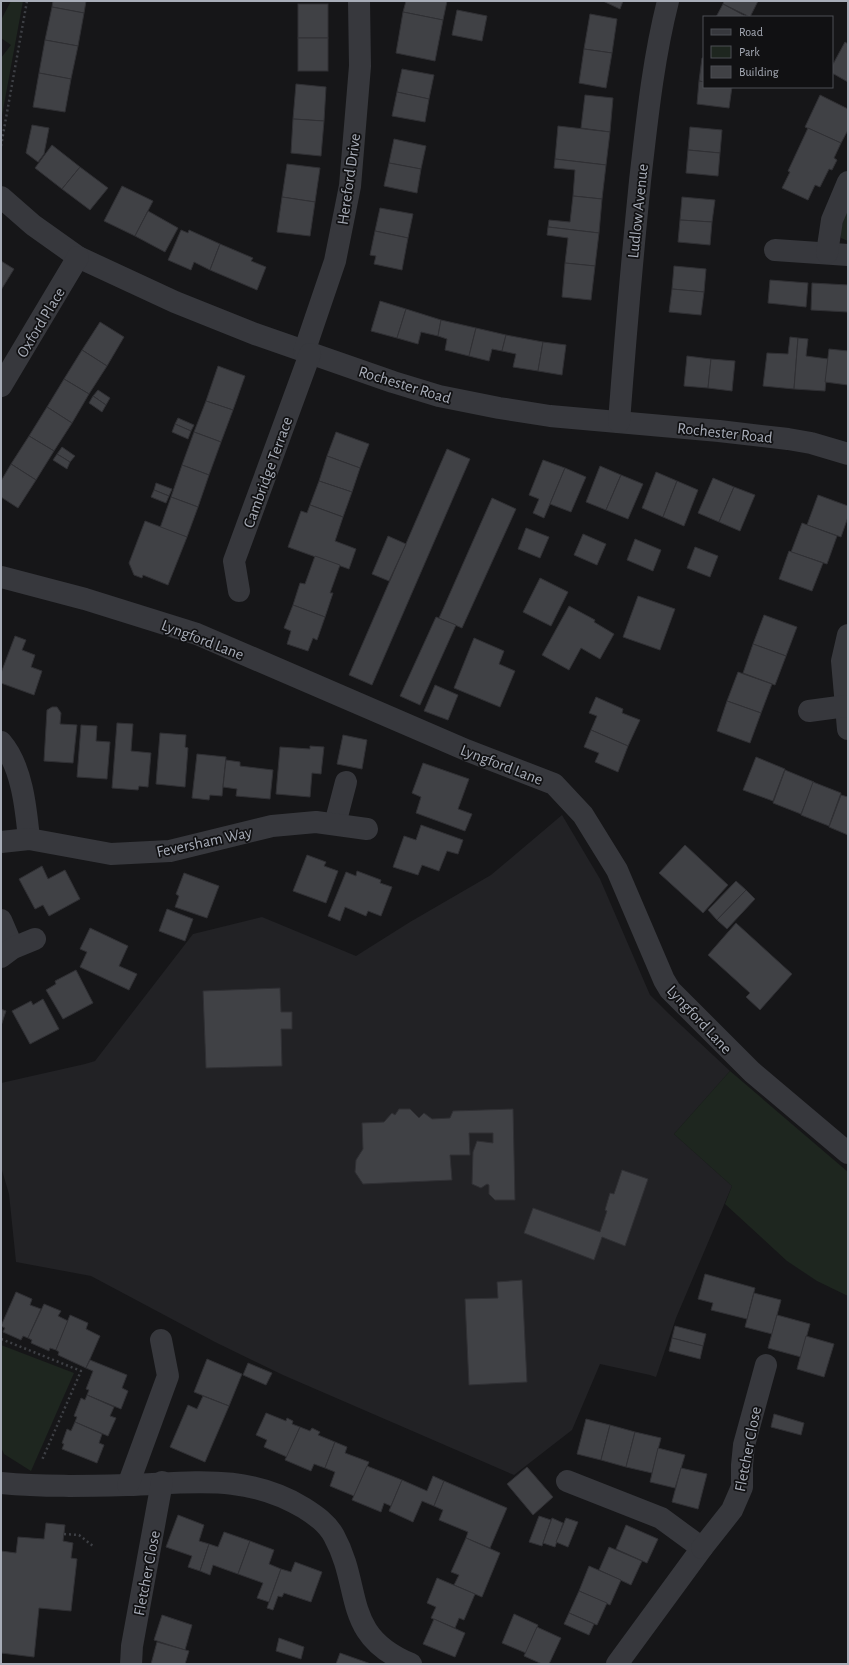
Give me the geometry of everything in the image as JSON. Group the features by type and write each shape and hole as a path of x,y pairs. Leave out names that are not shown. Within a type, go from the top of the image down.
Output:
{"street":[{"name":"Hereford Drive","path":"307,353 335,261 350,186 360,66 359,1"},
{"name":"Ludlow Avenue","path":"619,422 632,259 648,111 659,36 668,1"},
{"path":"827,252 832,220 848,182"},
{"name":"Rochester Road","path":"1,197 32,225 78,257 175,302 307,353 439,396 550,416 788,439 811,443 848,454"},
{"path":"775,250 827,252 848,255"},
{"name":"Oxford Place","path":"1,386 78,257"},
{"name":"Cambridge Terrace","path":"239,591 234,561 307,353"},
{"name":"Lyngford Lane","path":"1,577 85,599 197,634 466,750 554,784 583,815 617,870 664,980 670,990 748,1068 848,1153"},
{"path":"848,635 842,661 848,729"},
{"path":"809,711 846,706"},
{"path":"1,742 10,752 25,800 29,839"},
{"path":"335,824 346,782"},
{"name":"Feversham Way","path":"1,842 29,839 111,854 170,851 272,826 316,822 367,829"},
{"path":"1,920 7,953 35,939"},
{"path":"128,1485 168,1376 161,1340"},
{"name":"Fletcher Close","path":"617,1664 702,1548 732,1510 742,1487 744,1445 766,1365"},
{"path":"567,1481 661,1518 702,1548"},
{"name":"Fletcher Close","path":"131,1664 132,1646 162,1482"},
{"path":"1,1483 36,1486 210,1482 250,1485 288,1498 319,1517 334,1535 345,1560 353,1597 362,1624 376,1643 394,1657 410,1664"}],"path":[{"path":"1,146 27,1"},
{"path":"1,1339 81,1371 42,1459 36,1486"},
{"path":"64,1534 79,1535 92,1546"}],"shaded area":[{"path":"562,815 600,879 650,995 730,1071 674,1134 732,1186 676,1318 656,1377 600,1364 572,1430 514,1475 283,1375 215,1342 91,1276 16,1262 9,1194 1,1167 1,1083 95,1061 193,934 262,917 356,956 410,922 491,875"}],"green space":[{"path":"11,1 23,1 1,121 1,58 11,45 1,38 1,20"},
{"path":"848,205 848,241 841,238 840,232"},
{"path":"730,1071 848,1172 848,1296 817,1281 787,1261 725,1204 732,1186 674,1134"},
{"path":"1,1345 74,1373 31,1471 4,1454 1,1447"}],"building":[{"path":"53,1 86,1 84,13 52,7"},
{"path":"406,1 447,1 443,20 403,12"},
{"path":"603,1 623,1 620,9"},
{"path":"724,1 758,1 750,16 723,4"},
{"path":"298,4 328,4 328,38 298,38"},
{"path":"723,4 745,16 717,16"},
{"path":"52,7 84,13 78,46 45,40"},
{"path":"457,10 487,16 482,41 452,35"},
{"path":"403,12 443,20 435,61 396,53"},
{"path":"590,14 617,19 612,53 584,49"},
{"path":"298,38 328,38 328,71 298,71"},
{"path":"45,40 78,46 71,79 39,73"},
{"path":"845,42 848,44 848,82 833,74 833,64"},
{"path":"584,49 612,53 606,88 579,83"},
{"path":"702,58 703,58 703,82 699,81"},
{"path":"402,69 434,75 429,99 397,92"},
{"path":"39,73 71,79 65,112 33,107"},
{"path":"699,81 703,82 703,88 732,88 729,108 697,104"},
{"path":"296,84 326,87 324,121 293,119"},
{"path":"397,92 429,99 425,122 392,116"},
{"path":"585,95 613,98 610,132 581,128"},
{"path":"820,95 848,109 848,130 841,143 805,127"},
{"path":"293,119 324,121 321,156 291,153"},
{"path":"32,125 49,128 44,154 38,162 26,153"},
{"path":"558,126 610,132 606,165 555,159"},
{"path":"690,127 722,130 720,153 688,150"},
{"path":"808,128 841,143 834,158 837,160 832,170 829,169 820,187 815,185 808,200 782,188 790,172 788,171"},
{"path":"394,139 426,146 421,169 389,163"},
{"path":"52,145 80,167 62,189 35,168"},
{"path":"688,150 720,153 718,176 686,173"},
{"path":"555,159 606,165 602,199 573,196 575,170 554,168"},
{"path":"389,163 421,169 417,193 384,186"},
{"path":"287,164 320,168 315,202 282,197"},
{"path":"80,167 108,188 90,210 62,189"},
{"path":"122,186 153,201 135,236 104,221"},
{"path":"573,196 602,199 599,233 548,227 549,220 570,222"},
{"path":"282,197 315,202 310,236 277,232"},
{"path":"682,197 715,200 712,222 680,220"},
{"path":"380,208 413,214 408,238 375,231"},
{"path":"148,211 178,228 165,252 135,236"},
{"path":"680,220 712,222 710,245 678,242"},
{"path":"548,227 599,233 595,266 565,263 568,238 547,235"},
{"path":"181,230 188,233 189,230 220,244 210,270 194,262 191,270 168,260"},
{"path":"375,231 408,238 402,270 374,264 376,256 370,255"},
{"path":"220,244 253,258 251,261 266,267 257,290 210,270"},
{"path":"1,261 14,269 1,290"},
{"path":"565,263 595,266 591,300 562,297"},
{"path":"674,266 706,269 704,292 672,289"},
{"path":"770,280 808,283 806,307 768,303"},
{"path":"812,283 848,285 848,312 811,310"},
{"path":"672,289 704,292 701,315 669,312"},
{"path":"380,301 406,309 397,338 371,331"},
{"path":"406,309 441,320 438,336 421,332 418,344 397,338"},
{"path":"441,320 476,328 469,356 445,350 447,339 438,336"},
{"path":"100,322 124,337 107,366 82,350"},
{"path":"476,328 506,335 502,351 492,349 489,361 469,356"},
{"path":"506,335 543,342 538,371 513,367 516,354 502,351"},
{"path":"790,337 798,338 794,389 763,386 767,353 788,354"},
{"path":"798,338 808,339 806,356 828,359 825,391 794,389"},
{"path":"543,342 566,345 562,375 538,371"},
{"path":"829,349 848,351 848,385 825,382"},
{"path":"82,350 107,366 89,394 64,379"},
{"path":"687,356 711,359 708,388 684,386"},
{"path":"711,359 735,361 732,391 708,388"},
{"path":"218,366 245,376 233,410 206,401"},
{"path":"64,379 89,394 72,423 47,407"},
{"path":"98,390 110,398 106,405 93,396"},
{"path":"93,396 106,405 102,412 89,403"},
{"path":"206,401 233,410 221,442 194,432"},
{"path":"47,407 72,423 54,451 29,436"},
{"path":"178,418 194,425 191,431 175,424"},
{"path":"175,424 191,431 188,439 172,432"},
{"path":"194,432 221,442 209,475 182,465"},
{"path":"336,432 369,444 360,468 327,456"},
{"path":"29,436 54,451 36,480 11,464"},
{"path":"62,447 75,456 70,462 57,454"},
{"path":"447,449 470,459 372,685 349,675"},
{"path":"57,454 70,462 67,469 53,460"},
{"path":"327,456 360,468 352,492 319,481"},
{"path":"543,460 565,468 544,518 533,513 539,499 529,495"},
{"path":"11,464 36,480 18,508 1,497 1,481"},
{"path":"182,465 209,475 198,507 171,497"},
{"path":"600,466 621,475 606,510 586,502"},
{"path":"565,468 586,477 571,512 550,504"},
{"path":"656,472 677,481 663,517 642,508"},
{"path":"621,475 643,484 628,519 606,510"},
{"path":"713,478 734,487 719,522 698,513"},
{"path":"319,481 352,492 343,517 310,505"},
{"path":"677,481 698,490 684,526 663,517"},
{"path":"156,483 172,489 169,496 154,490"},
{"path":"734,487 755,495 740,531 719,522"},
{"path":"154,490 169,496 166,503 151,497"},
{"path":"818,495 848,506 848,517 841,537 807,525"},
{"path":"171,497 198,507 187,537 160,528"},
{"path":"492,498 516,509 462,628 439,618"},
{"path":"310,505 343,517 335,541 356,549 349,569 288,547 301,511 307,513"},
{"path":"145,521 187,537 168,585 143,575 142,578 134,575 129,563"},
{"path":"802,523 837,536 827,564 791,552"},
{"path":"526,528 549,537 540,558 518,549"},
{"path":"583,534 606,544 597,565 574,555"},
{"path":"388,536 406,544 389,581 372,574"},
{"path":"635,539 661,550 653,571 627,560"},
{"path":"695,547 718,556 710,577 687,568"},
{"path":"789,551 823,563 812,591 779,579"},
{"path":"315,556 340,565 330,593 333,593 325,617 293,605 300,583 305,584"},
{"path":"540,578 568,592 551,626 523,612"},
{"path":"638,596 675,609 660,650 623,637"},
{"path":"293,605 325,617 317,640 313,638 308,651 287,644 291,631 284,628"},
{"path":"569,606 595,620 594,622 614,634 600,659 581,648 569,670 542,655"},
{"path":"764,615 797,627 786,656 753,644"},
{"path":"436,617 456,625 420,705 400,696"},
{"path":"15,636 26,640 22,650 35,655 31,667 42,671 34,695 1,683 1,673"},
{"path":"474,638 504,651 499,664 515,671 500,707 454,688"},
{"path":"753,644 786,656 775,685 743,673"},
{"path":"738,672 772,684 761,713 727,701"},
{"path":"435,685 458,695 448,720 424,711"},
{"path":"596,697 623,709 622,713 640,720 628,746 591,730 597,716 589,713"},
{"path":"727,701 761,713 750,743 717,731"},
{"path":"52,707 57,707 61,713 60,724 77,725 73,763 44,761 47,710"},
{"path":"117,723 133,724 131,751 151,753 148,787 139,786 138,790 112,788"},
{"path":"81,725 97,726 96,741 110,742 107,779 77,777"},
{"path":"591,730 628,746 618,772 595,762 599,753 584,747"},
{"path":"160,733 186,735 185,747 188,748 185,787 156,784"},
{"path":"343,735 367,740 362,769 337,764"},
{"path":"310,746 324,747 321,774 312,773 310,797 276,794 280,747 310,749"},
{"path":"197,754 226,757 222,796 210,795 209,800 192,798"},
{"path":"756,757 785,769 773,801 743,790"},
{"path":"226,760 240,762 240,766 273,770 270,799 236,796 237,789 223,787"},
{"path":"423,763 469,779 458,809 472,814 465,831 416,813 421,797 412,793"},
{"path":"785,770 814,782 801,814 773,803"},
{"path":"813,782 841,793 829,826 801,815"},
{"path":"841,795 848,797 848,835 829,827"},
{"path":"421,825 463,840 458,854 447,851 439,871 422,865 418,875 393,867 404,836 416,840"},
{"path":"685,845 728,885 703,913 659,873"},
{"path":"307,855 326,862 324,866 338,871 326,903 293,891"},
{"path":"42,866 48,879 65,870 80,899 49,916 43,905 35,909 19,879"},
{"path":"357,871 381,880 380,883 392,887 381,916 368,911 366,916 345,907 340,921 328,916 346,872 356,876"},
{"path":"184,873 219,886 207,918 175,907 179,896 176,894"},
{"path":"736,881 746,890 717,920 708,910"},
{"path":"746,890 755,899 727,929 717,920"},
{"path":"167,909 193,919 185,941 159,931"},
{"path":"736,923 792,974 760,1010 746,997 750,993 708,955"},
{"path":"90,928 128,946 119,966 137,974 129,990 80,967 87,952 80,949"},
{"path":"76,970 93,1003 63,1019 46,990 56,984 55,981"},
{"path":"280,988 281,1012 292,1012 292,1029 281,1029 282,1066 206,1068 203,991"},
{"path":"43,999 59,1029 30,1044 12,1011 31,1001 33,1005"},
{"path":"1,1009 6,1011 1,1026"},
{"path":"399,1109 410,1109 419,1118 424,1113 432,1119 450,1118 453,1111 513,1109 515,1200 495,1200 489,1194 489,1185 487,1184 481,1188 472,1184 473,1152 477,1141 493,1143 493,1133 469,1133 470,1155 450,1155 452,1180 363,1184 355,1172 356,1160 363,1149 362,1123 384,1122 392,1113 395,1115"},
{"path":"622,1170 648,1179 625,1246 602,1237 594,1260 524,1233 533,1208 600,1232 607,1211 605,1210 610,1193 614,1194"},
{"path":"705,1274 755,1288 747,1319 711,1310 713,1303 698,1299"},
{"path":"522,1280 527,1382 469,1385 465,1299 498,1298 497,1282"},
{"path":"16,1292 32,1299 30,1305 41,1309 28,1338 23,1336 21,1340 3,1332 5,1328 1,1326"},
{"path":"754,1293 781,1300 772,1334 745,1327"},
{"path":"44,1304 61,1311 58,1316 68,1321 56,1350 50,1348 49,1351 31,1343 32,1340 28,1338"},
{"path":"70,1315 88,1323 86,1329 100,1336 86,1368 58,1355 59,1352 56,1350"},
{"path":"777,1315 810,1324 801,1357 768,1348"},
{"path":"675,1326 706,1334 703,1346 672,1338"},
{"path":"806,1336 834,1344 824,1377 797,1369"},
{"path":"672,1338 703,1346 700,1359 669,1351"},
{"path":"207,1359 242,1374 229,1406 194,1392"},
{"path":"90,1360 127,1375 122,1388 128,1391 121,1409 87,1395 89,1390 86,1389 93,1371 86,1368"},
{"path":"248,1363 272,1373 266,1385 243,1375"},
{"path":"87,1395 114,1407 110,1416 116,1418 108,1436 75,1422 77,1417 74,1416 81,1398 85,1400"},
{"path":"203,1396 229,1406 205,1462 170,1447 188,1405 197,1409"},
{"path":"266,1413 286,1421 287,1418 293,1421 292,1424 300,1427 287,1457 264,1447 267,1440 256,1435"},
{"path":"774,1414 804,1423 801,1435 771,1427"},
{"path":"586,1419 610,1425 601,1460 577,1454"},
{"path":"75,1422 102,1434 99,1443 104,1445 97,1463 62,1449 64,1444 62,1443 67,1429 71,1431"},
{"path":"610,1425 635,1432 626,1467 601,1460"},
{"path":"300,1427 310,1431 312,1428 320,1432 318,1435 335,1442 325,1468 314,1464 311,1471 285,1460"},
{"path":"635,1432 661,1438 652,1473 626,1467"},
{"path":"335,1442 347,1447 345,1453 369,1462 354,1496 330,1486 335,1472 325,1468"},
{"path":"658,1448 685,1455 675,1488 650,1482"},
{"path":"367,1466 402,1480 391,1506 384,1503 381,1512 352,1500"},
{"path":"527,1467 553,1497 533,1515 507,1484"},
{"path":"681,1468 707,1474 698,1509 672,1502"},
{"path":"433,1476 444,1481 434,1506 422,1501 413,1522 389,1511 402,1480 427,1491"},
{"path":"444,1481 507,1508 490,1548 466,1538 468,1532 439,1520 443,1510 434,1506"},
{"path":"178,1515 204,1525 199,1541 209,1544 200,1571 188,1567 192,1556 166,1547"},
{"path":"539,1516 551,1520 542,1546 529,1542"},
{"path":"552,1518 563,1523 555,1547 543,1543"},
{"path":"566,1518 578,1522 568,1547 556,1542"},
{"path":"46,1523 65,1525 63,1541 73,1543 71,1558 77,1559 71,1611 39,1608 34,1657 1,1653 1,1551 16,1553 18,1537 44,1539"},
{"path":"626,1525 658,1539 647,1563 616,1549"},
{"path":"224,1532 250,1541 238,1574 213,1565 210,1575 200,1571 209,1544 218,1547"},
{"path":"466,1538 500,1553 482,1597 454,1585 459,1575 451,1572"},
{"path":"250,1541 274,1550 269,1564 281,1569 269,1602 257,1598 263,1583 238,1574"},
{"path":"609,1547 642,1561 631,1585 599,1570"},
{"path":"295,1562 322,1572 311,1602 284,1593 282,1597 278,1596 273,1610 267,1608 281,1569 291,1572"},
{"path":"589,1566 621,1580 610,1605 579,1591"},
{"path":"437,1578 475,1594 464,1620 459,1618 455,1628 431,1618 436,1607 427,1603"},
{"path":"579,1591 607,1603 597,1625 569,1613"},
{"path":"569,1613 594,1624 589,1635 564,1624"},
{"path":"514,1614 538,1625 526,1653 502,1643"},
{"path":"162,1615 192,1625 185,1650 154,1640"},
{"path":"434,1619 465,1633 455,1657 423,1644"},
{"path":"537,1627 561,1638 549,1664 542,1664 524,1656"},
{"path":"279,1638 304,1647 301,1659 276,1651"},
{"path":"157,1642 189,1651 185,1664 151,1664"},
{"path":"340,1653 371,1664 336,1664"}]}
